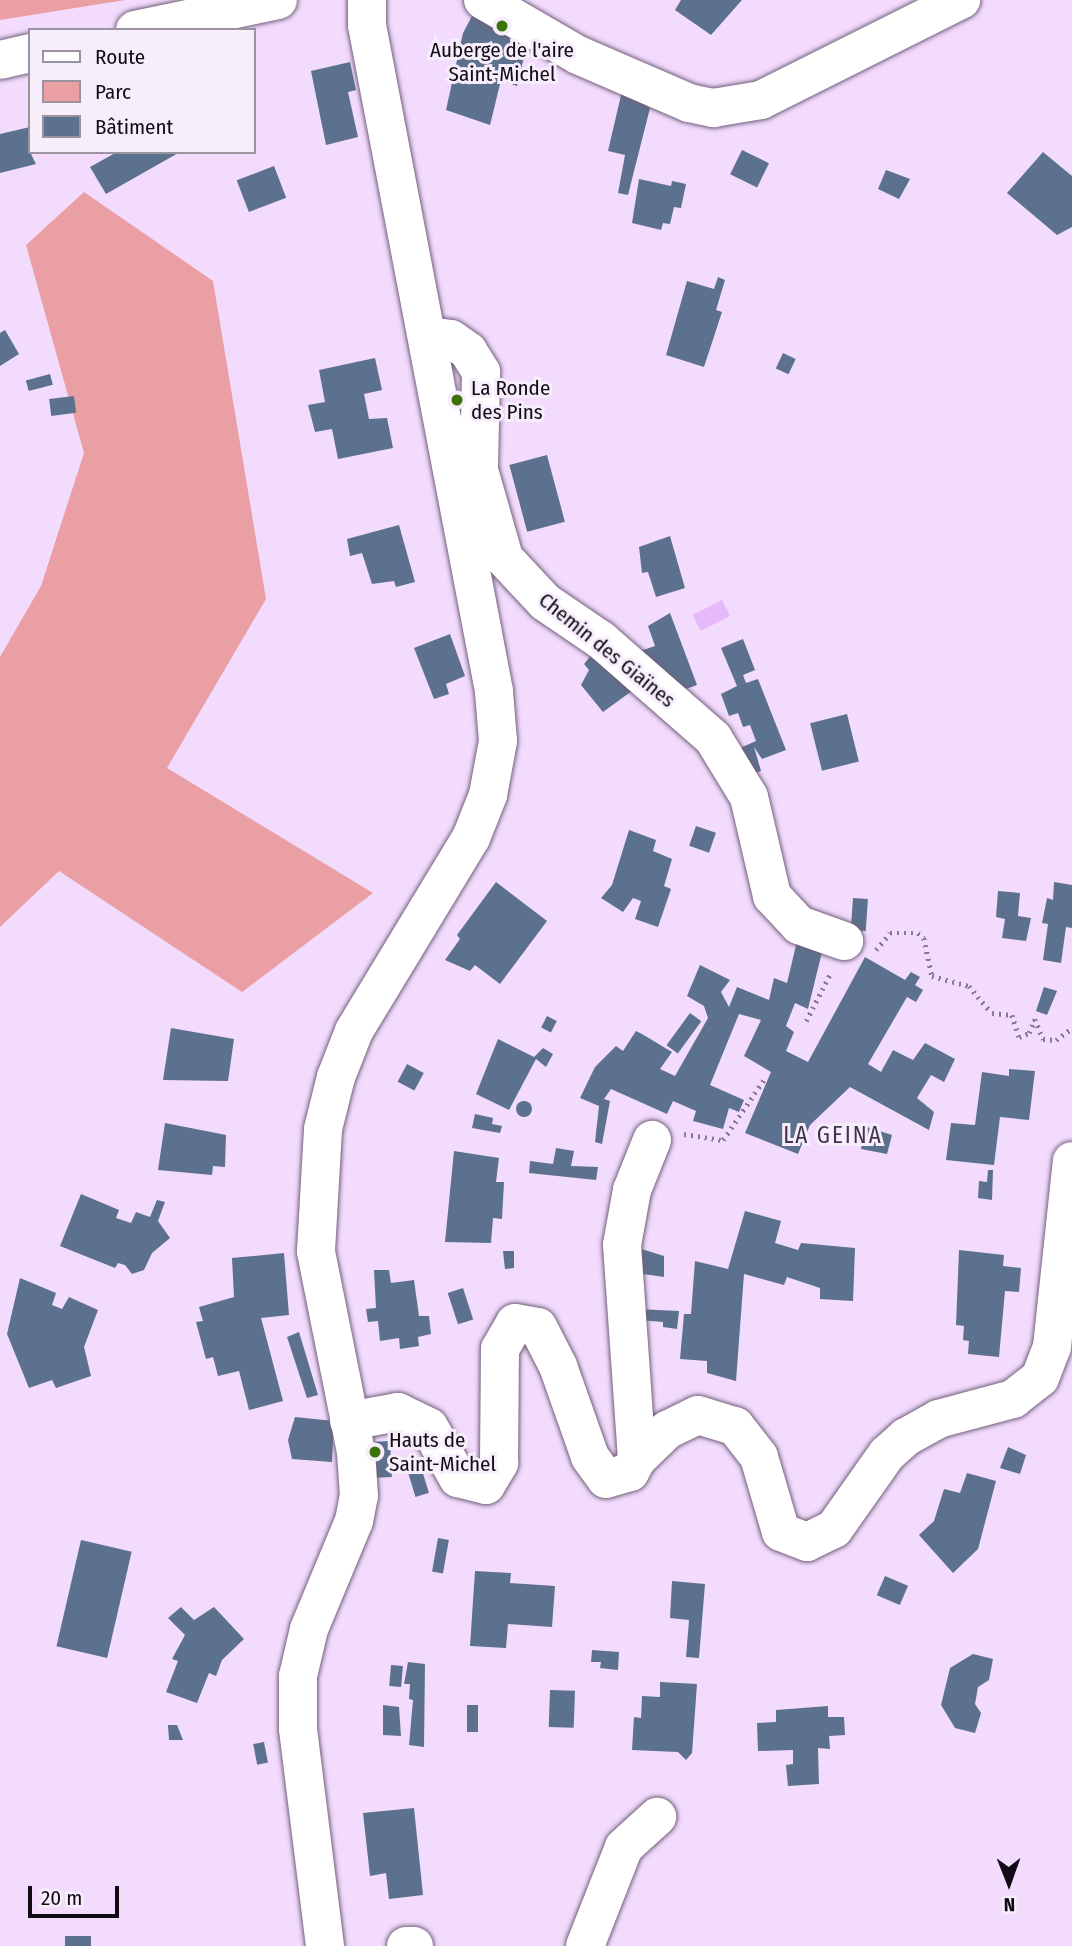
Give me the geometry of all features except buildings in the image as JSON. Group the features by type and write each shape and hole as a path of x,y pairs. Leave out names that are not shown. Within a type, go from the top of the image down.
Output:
{"street":[{"path":"145,28 278,0"},
{"path":"325,1946 298,1728 298,1676 309,1629 354,1521 359,1496 349,1421 316,1251 323,1129 336,1077 354,1031 471,838 488,795 498,741 494,691 429,336 367,25 366,0"},
{"path":"483,0 578,55 689,103 713,108 761,100 961,0"},
{"path":"0,60 28,53"},
{"name":"Chemin des Giaïnes","path":"429,336 451,339 468,351 481,372 478,470 504,558 545,602 601,640 713,738 749,797 772,896 799,925 844,941"},
{"path":"637,1459 622,1245 632,1190 652,1140"},
{"path":"349,1421 398,1412 429,1427 458,1478 486,1485 499,1463 500,1349 515,1323 538,1327 558,1366 590,1457 606,1479 631,1472 637,1459 667,1430 698,1415 735,1426 759,1457 780,1532 807,1542 834,1529 887,1454 906,1437 938,1419 1013,1399 1040,1378 1052,1347 1072,1161"},
{"path":"585,1946 624,1847 657,1817"},
{"path":"406,1946 414,1946"}],"path":[{"path":"806,1021 844,941 874,951 890,933 918,933 924,938 932,976 969,986 992,1013 1012,1015 1019,1037 1029,1033 1035,1019 1043,1039 1056,1040 1072,1028"},
{"path":"652,1140 688,1133 723,1140 765,1078"}],"green space":[{"path":"0,0 125,0 0,20"},
{"path":"84,192 213,281 266,599 167,768 373,893 242,992 59,871 0,927 0,657 41,586 84,453 26,245"}],"shaded area":[{"path":"722,600 730,616 701,631 693,615"}],"place":[{"name":"Auberge de l'aire Saint-Michel","path":"502,26"},
{"name":"La Ronde des Pins","path":"457,400"},
{"name":"Hauts de Saint-Michel","path":"375,1452"}],"district":[{"name":"LA GEINA","path":"833,1135"}]}
